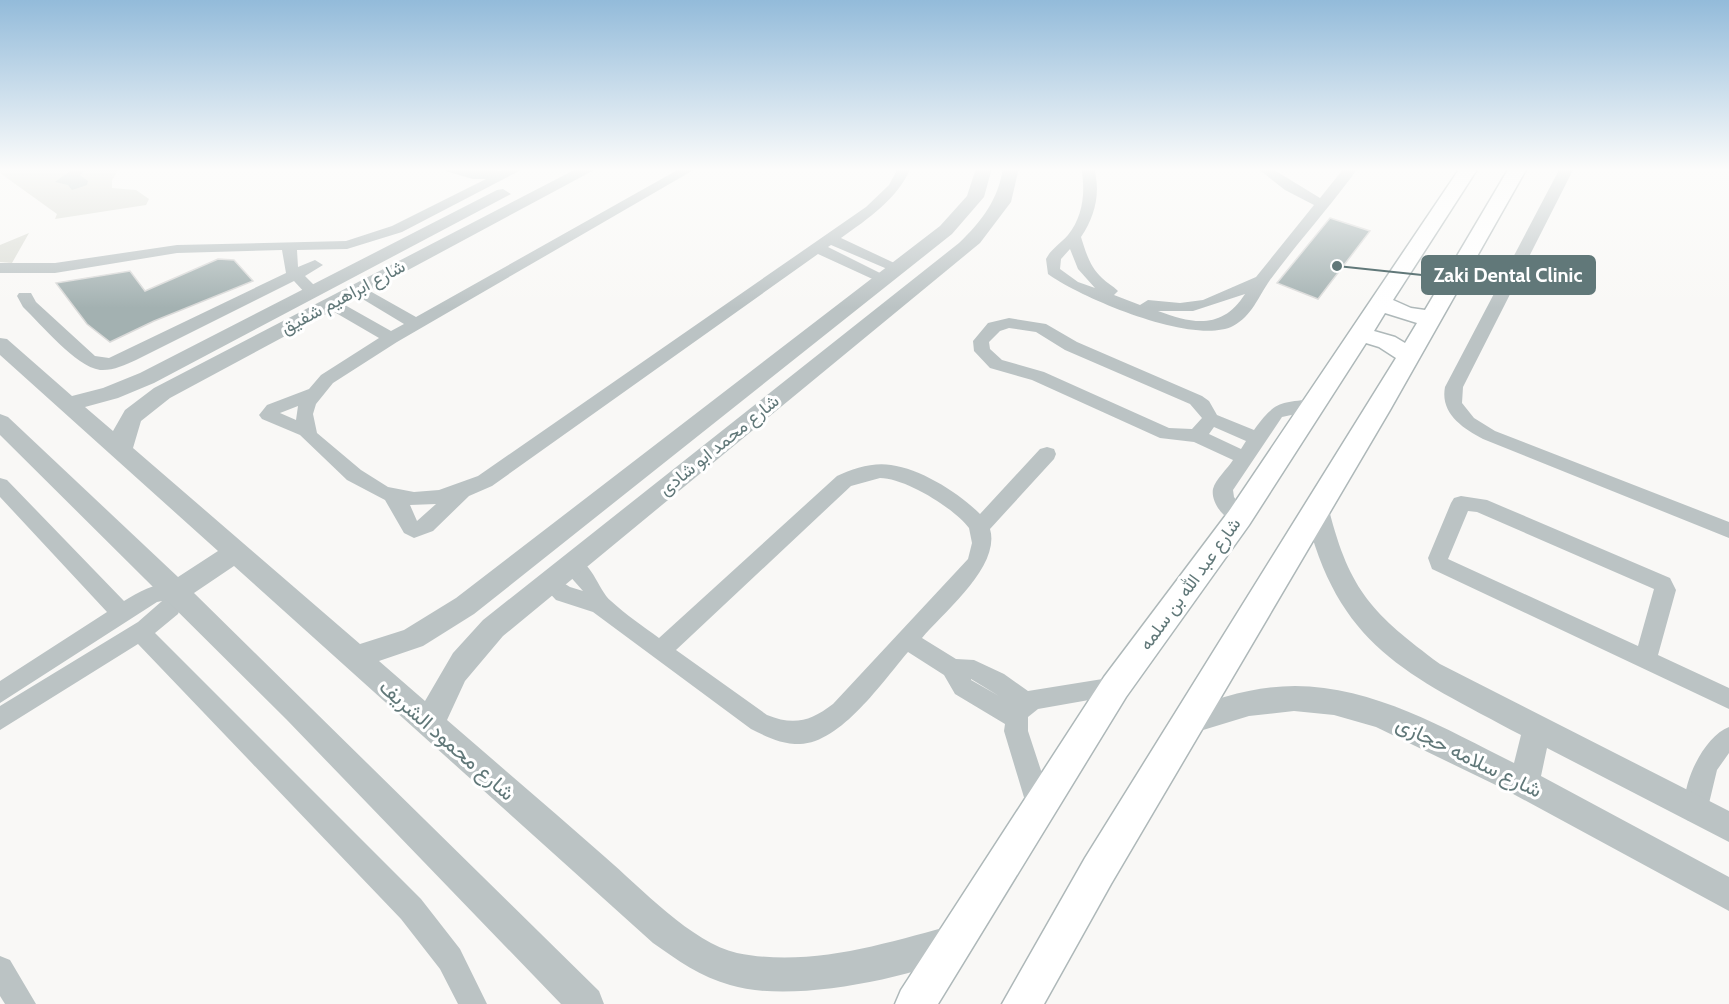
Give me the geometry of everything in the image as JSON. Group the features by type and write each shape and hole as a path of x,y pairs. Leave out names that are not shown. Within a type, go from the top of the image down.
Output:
{"main road":[{"name":"شارع عبد الله بن سلمه","path":"915,1004 957,941 1039,804 1114,687 1239,518 1438,215"},
{"path":"1022,1004 1491,215"},
{"path":"1380,302 1406,314 1431,318"},
{"path":"1359,334 1387,342 1409,356"}],"street":[{"path":"0,268 55,268 177,249 347,245 381,236 424,215"},
{"name":"شارع ابراهيم شفيق","path":"120,449 123,427 130,417 162,393 182,371 312,291 463,215"},
{"name":"شارع ابراهيم شفيق","path":"69,404 182,371 330,303 499,215"},
{"path":"307,431 304,414 313,394 327,379 391,338 608,215"},
{"path":"391,495 414,499 439,497 465,490 485,481 862,215"},
{"name":"شارع محمد ابو شادى","path":"354,658 384,650 441,623 946,230 961,215"},
{"name":"شارع محمد ابو شادى","path":"430,726 444,690 471,649 539,590 965,247 981,233 993,215"},
{"path":"1085,215 1074,238 1054,255 1053,271 1061,278 1172,322 1200,327 1226,323 1242,312 1262,280 1313,215"},
{"path":"1544,215 1454,387 1454,405 1463,418 1489,435 1729,530"},
{"path":"1074,238 1081,265 1088,275 1112,293 1146,305 1165,308 1201,307 1217,303 1262,280"},
{"path":"824,243 890,273"},
{"path":"289,247 289,263 294,275 312,291"},
{"path":"315,265 315,255 324,247"},
{"path":"379,257 398,267"},
{"path":"25,296 29,304 89,360 96,364 106,364 130,356 315,265"},
{"path":"315,265 338,278"},
{"path":"356,289 416,324"},
{"path":"330,303 391,338"},
{"path":"1245,458 1197,436 1166,434 1038,376 996,364 982,351 982,338 994,327 1009,323 1040,328 1071,346 1196,400 1203,405 1211,419 1258,439"},
{"name":"شارع محمود الشريف","path":"0,344 430,726 665,931 700,956 736,970 776,975 812,973 855,967 957,941"},
{"path":"313,394 273,409 268,415 307,431 330,456 354,475 391,495 404,508 410,529 419,530 465,490"},
{"path":"1239,518 1230,509 1223,489 1276,413 1292,406 1313,405"},
{"path":"1197,436 1211,419"},
{"path":"0,422 177,591 363,775 586,1004"},
{"path":"979,528 1047,454"},
{"path":"502,577 539,590 563,594 600,605 660,651 759,722 779,731 802,733 824,725 841,711 976,563 982,550 979,528 967,510 893,472 880,471 854,476 844,481 660,651"},
{"path":"0,485 122,613"},
{"path":"1645,660 1665,590 1663,584 1480,505 1461,503 1438,558 1439,563 1645,660 1729,699"},
{"path":"1317,510 1324,543 1335,575 1357,609 1389,642 1430,673 1729,827"},
{"path":"0,693 152,594 177,591 236,552"},
{"path":"570,565 584,575 594,588 600,605"},
{"path":"0,719 140,632 170,608 177,591"},
{"path":"140,632 411,909 450,959 473,1004"},
{"path":"907,640 952,668 963,687 1020,710 1114,687"},
{"name":"شارع سلامه حجازى","path":"1190,721 1228,707 1267,700 1309,699 1354,706 1399,721 1524,783 1729,894"},
{"path":"1020,710 1016,731 1039,804"},
{"path":"1524,783 1537,730"},
{"path":"1696,811 1701,778 1720,744 1729,738"},
{"path":"0,970 22,1004"}],"shaded area":[{"path":"57,215 82,215 55,219"},
{"path":"29,233 12,263 0,262 0,245"}],"building":[{"path":"1330,218 1370,231 1318,299 1277,283"},
{"path":"218,259 234,260 253,281 154,321 110,342 87,324 56,283 130,271 145,291"}],"place":[{"name":"Zaki Dental Clinic","path":"1337,266"}]}
